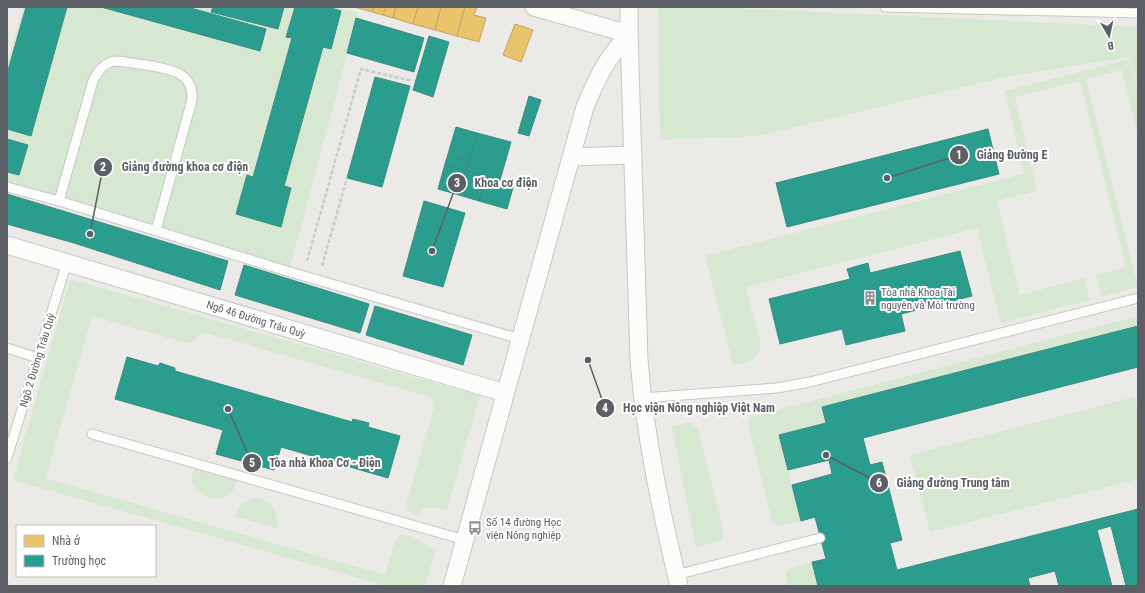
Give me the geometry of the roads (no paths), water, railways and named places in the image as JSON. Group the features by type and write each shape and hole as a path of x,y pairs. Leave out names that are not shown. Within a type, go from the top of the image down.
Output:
{"street":[{"path":"534,7 629,34"},
{"path":"629,7 639,360 642,398 662,514 677,580"},
{"path":"452,586 585,106 597,78 611,54 629,34"},
{"path":"571,157 633,155"},
{"name":"Ngõ 46 Đường Trâu Quỳ","path":"7,245 505,393"}],"lane":[{"path":"885,7 1138,13"},
{"path":"59,201 93,81 99,70 107,63 114,61 171,70 182,74 188,81 193,93 156,230"},
{"path":"7,187 59,201 318,280 520,339"},
{"name":"Ngõ 2 Đường Trâu Quỳ","path":"7,458 11,429 38,358 67,262"},
{"path":"642,398 777,388 810,382 1138,298"},
{"path":"7,348 38,358"},
{"path":"92,434 465,540"},
{"path":"677,580 820,538"}],"place":[{"name":"Giảng Đường E","path":"887,178"},
{"name":"Giảng đường khoa cơ điện","path":"90,234"},
{"name":"Khoa cơ điện","path":"432,251"},
{"name":"Tòa nhà Khoa Tài nguyên và Môi trường","path":"870,298"},
{"name":"Học viện Nông nghiệp Việt Nam","path":"588,360"},
{"name":"Tòa nhà Khoa Cơ - Điện","path":"228,409"},
{"name":"Giảng đường Trung tâm","path":"826,455"},
{"name":"Số 14 đường Học viện Nông nghiệp","path":"475,528"}]}
